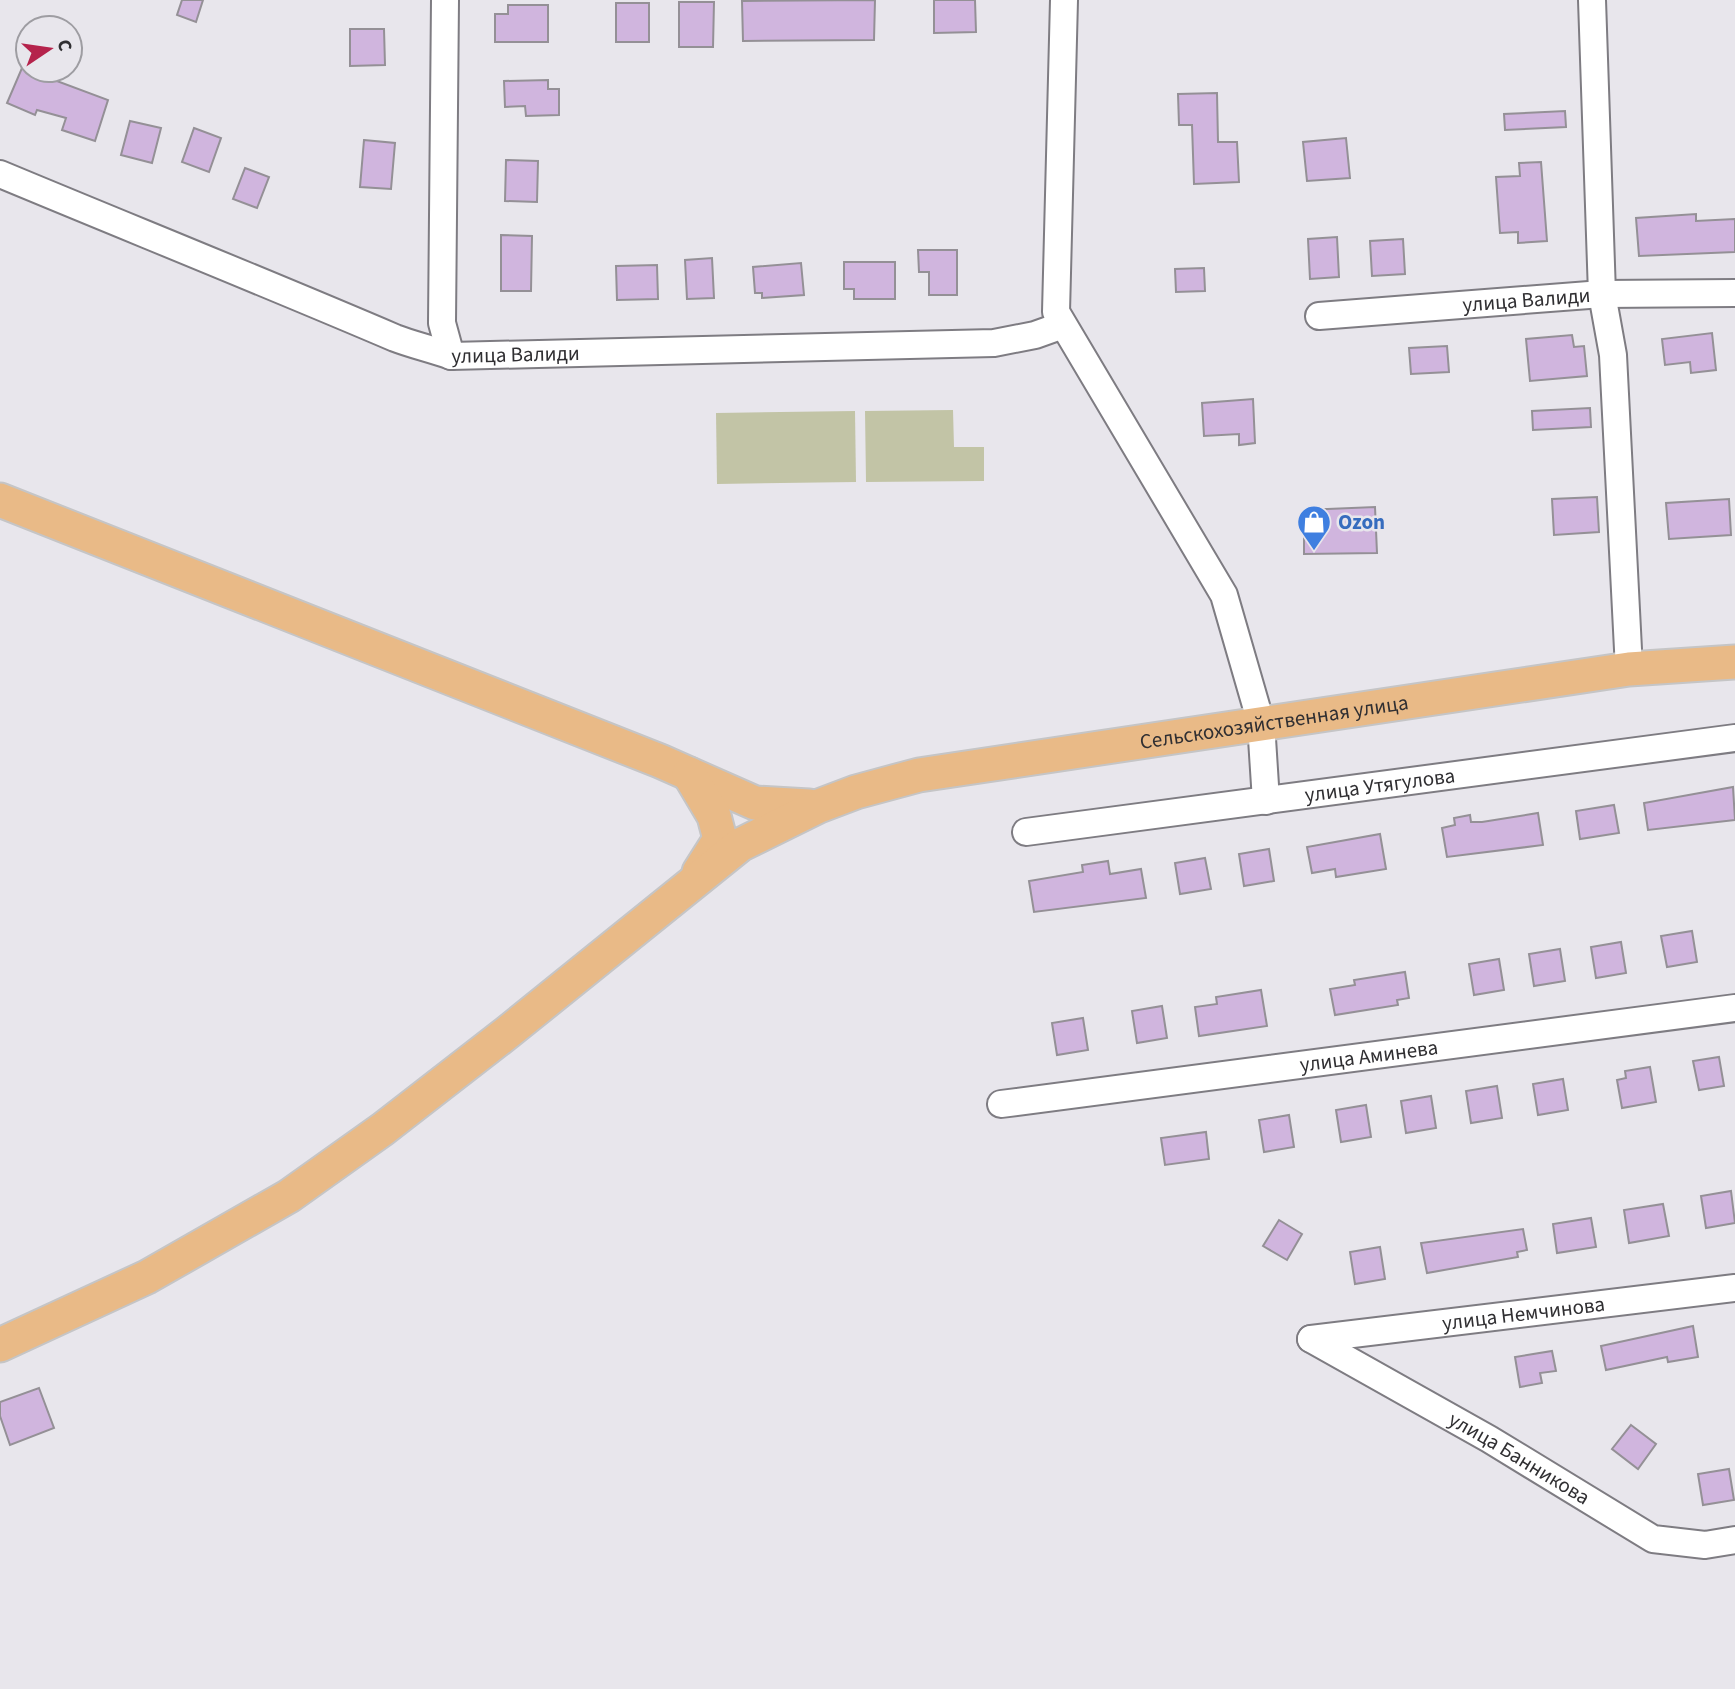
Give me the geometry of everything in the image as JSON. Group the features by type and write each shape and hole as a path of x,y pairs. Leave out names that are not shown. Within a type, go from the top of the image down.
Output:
{"main road":[{"path":"0,500 755,803 818,806"},
{"name":"Сельскохозяйственная улица","path":"0,1345 147,1277 289,1196 383,1129 508,1032 740,845 818,806 856,792 919,775 1629,669 1735,662"},
{"path":"687,889 720,839 714,816 689,775"}],"street":[{"path":"445,0 442,323 450,356"},
{"path":"1064,0 1056,312 1224,595 1261,723 1266,801"},
{"path":"1592,0 1602,294 1612,355 1629,669"},
{"name":"улица Валиди","path":"0,174 179,250 331,308 398,339 450,356 994,343 1035,335 1063,325"},
{"name":"улица Валиди","path":"1319,316 1602,294 1735,293"},
{"name":"улица Утягулова","path":"1026,832 1735,738"},
{"name":"улица Аминева","path":"1002,1104 1735,1008"},
{"name":"улица Немчинова","path":"1311,1339 1735,1288"},
{"name":"улица Банникова","path":"1311,1339 1489,1439 1653,1539 1705,1545 1735,1540"}],"green space":[{"path":"953,410 954,447 984,447 984,481 866,482 865,411"},
{"path":"855,411 856,482 717,484 716,413"}],"building":[{"path":"182,0 203,0 196,22 177,15"},
{"path":"875,0 874,40 743,41 742,1"},
{"path":"934,0 975,0 976,32 934,33"},
{"path":"679,2 714,2 713,47 679,47"},
{"path":"616,3 649,3 649,42 616,42"},
{"path":"508,5 548,5 548,42 495,42 495,14 508,14"},
{"path":"350,29 384,29 385,65 350,66"},
{"path":"548,80 548,89 559,89 559,115 526,116 525,106 505,107 504,81"},
{"path":"15,84 65,84 108,100 95,141 62,130 66,118 37,110 35,115 7,103"},
{"path":"1217,93 1218,142 1237,142 1239,182 1194,184 1192,125 1179,125 1178,94"},
{"path":"1565,111 1566,127 1505,130 1504,114"},
{"path":"130,121 161,128 152,163 121,155"},
{"path":"194,128 221,138 209,172 182,162"},
{"path":"1346,138 1350,178 1307,181 1303,142"},
{"path":"364,140 395,143 391,189 360,187"},
{"path":"506,160 538,161 537,202 505,201"},
{"path":"1541,162 1547,241 1518,243 1518,232 1500,233 1496,177 1520,176 1519,163"},
{"path":"245,168 269,177 257,208 233,199"},
{"path":"1696,214 1696,221 1735,219 1735,252 1639,256 1636,218"},
{"path":"501,235 532,236 531,291 501,291"},
{"path":"1337,237 1339,277 1310,279 1308,239"},
{"path":"1403,239 1405,274 1372,276 1370,241"},
{"path":"918,250 957,250 957,295 929,295 929,272 919,272"},
{"path":"712,258 714,298 687,299 685,260"},
{"path":"844,262 895,262 895,299 854,299 854,289 844,289"},
{"path":"801,263 804,295 762,298 762,293 755,293 753,267"},
{"path":"657,265 658,299 617,300 616,266"},
{"path":"1204,268 1205,291 1176,292 1175,269"},
{"path":"1712,333 1716,370 1691,373 1690,362 1665,365 1662,339"},
{"path":"1572,335 1574,347 1584,346 1587,376 1530,381 1526,339"},
{"path":"1447,346 1449,372 1411,374 1409,348"},
{"path":"1253,399 1255,443 1239,445 1239,434 1204,436 1202,403"},
{"path":"1590,408 1591,427 1533,430 1532,411"},
{"path":"1597,497 1599,532 1554,535 1552,499"},
{"path":"1729,499 1731,535 1669,539 1666,503"},
{"path":"1375,507 1377,553 1304,554 1304,510"},
{"path":"1733,787 1735,820 1648,830 1644,803"},
{"path":"1614,805 1619,833 1580,839 1576,811"},
{"path":"1538,813 1543,845 1447,857 1442,828 1455,825 1454,818 1470,815 1471,822 1482,822"},
{"path":"1380,834 1386,869 1336,877 1335,869 1312,873 1307,847"},
{"path":"1269,849 1274,881 1244,886 1239,854"},
{"path":"1205,858 1211,889 1180,894 1175,863"},
{"path":"1108,861 1110,874 1141,869 1146,898 1034,912 1029,881 1083,872 1082,865"},
{"path":"1692,931 1697,962 1667,967 1661,936"},
{"path":"1621,942 1626,973 1596,978 1591,947"},
{"path":"1560,949 1565,981 1534,986 1529,954"},
{"path":"1499,959 1504,990 1474,995 1469,964"},
{"path":"1405,972 1409,998 1397,1000 1398,1005 1335,1015 1330,989 1355,985 1354,980"},
{"path":"1261,990 1267,1026 1199,1036 1195,1007 1217,1004 1216,997"},
{"path":"1162,1006 1167,1038 1137,1043 1132,1011"},
{"path":"1083,1018 1088,1050 1057,1055 1052,1023"},
{"path":"1719,1057 1724,1086 1699,1090 1693,1061"},
{"path":"1650,1067 1656,1102 1622,1108 1617,1080 1626,1078 1625,1071"},
{"path":"1563,1079 1568,1110 1538,1115 1533,1084"},
{"path":"1497,1086 1502,1118 1471,1123 1466,1091"},
{"path":"1431,1096 1436,1128 1406,1133 1401,1101"},
{"path":"1366,1105 1371,1137 1341,1142 1336,1110"},
{"path":"1289,1115 1294,1147 1264,1152 1259,1120"},
{"path":"1206,1132 1209,1159 1165,1165 1161,1138"},
{"path":"1731,1191 1735,1223 1706,1228 1701,1196"},
{"path":"1663,1204 1669,1236 1629,1243 1624,1210"},
{"path":"1591,1218 1596,1247 1557,1253 1553,1224"},
{"path":"1279,1220 1302,1234 1287,1260 1263,1246"},
{"path":"1523,1229 1527,1250 1517,1252 1518,1257 1427,1273 1421,1243"},
{"path":"1380,1247 1385,1279 1355,1284 1350,1252"},
{"path":"1693,1326 1698,1357 1668,1362 1667,1357 1606,1370 1601,1346"},
{"path":"1552,1351 1556,1371 1540,1373 1542,1383 1520,1387 1515,1357"},
{"path":"39,1388 54,1428 10,1445 0,1416 0,1402"},
{"path":"1631,1425 1656,1444 1638,1469 1612,1449"},
{"path":"1729,1469 1734,1500 1703,1505 1698,1474"}],"place":[{"name":"Ozon","path":"1314,552"}]}
